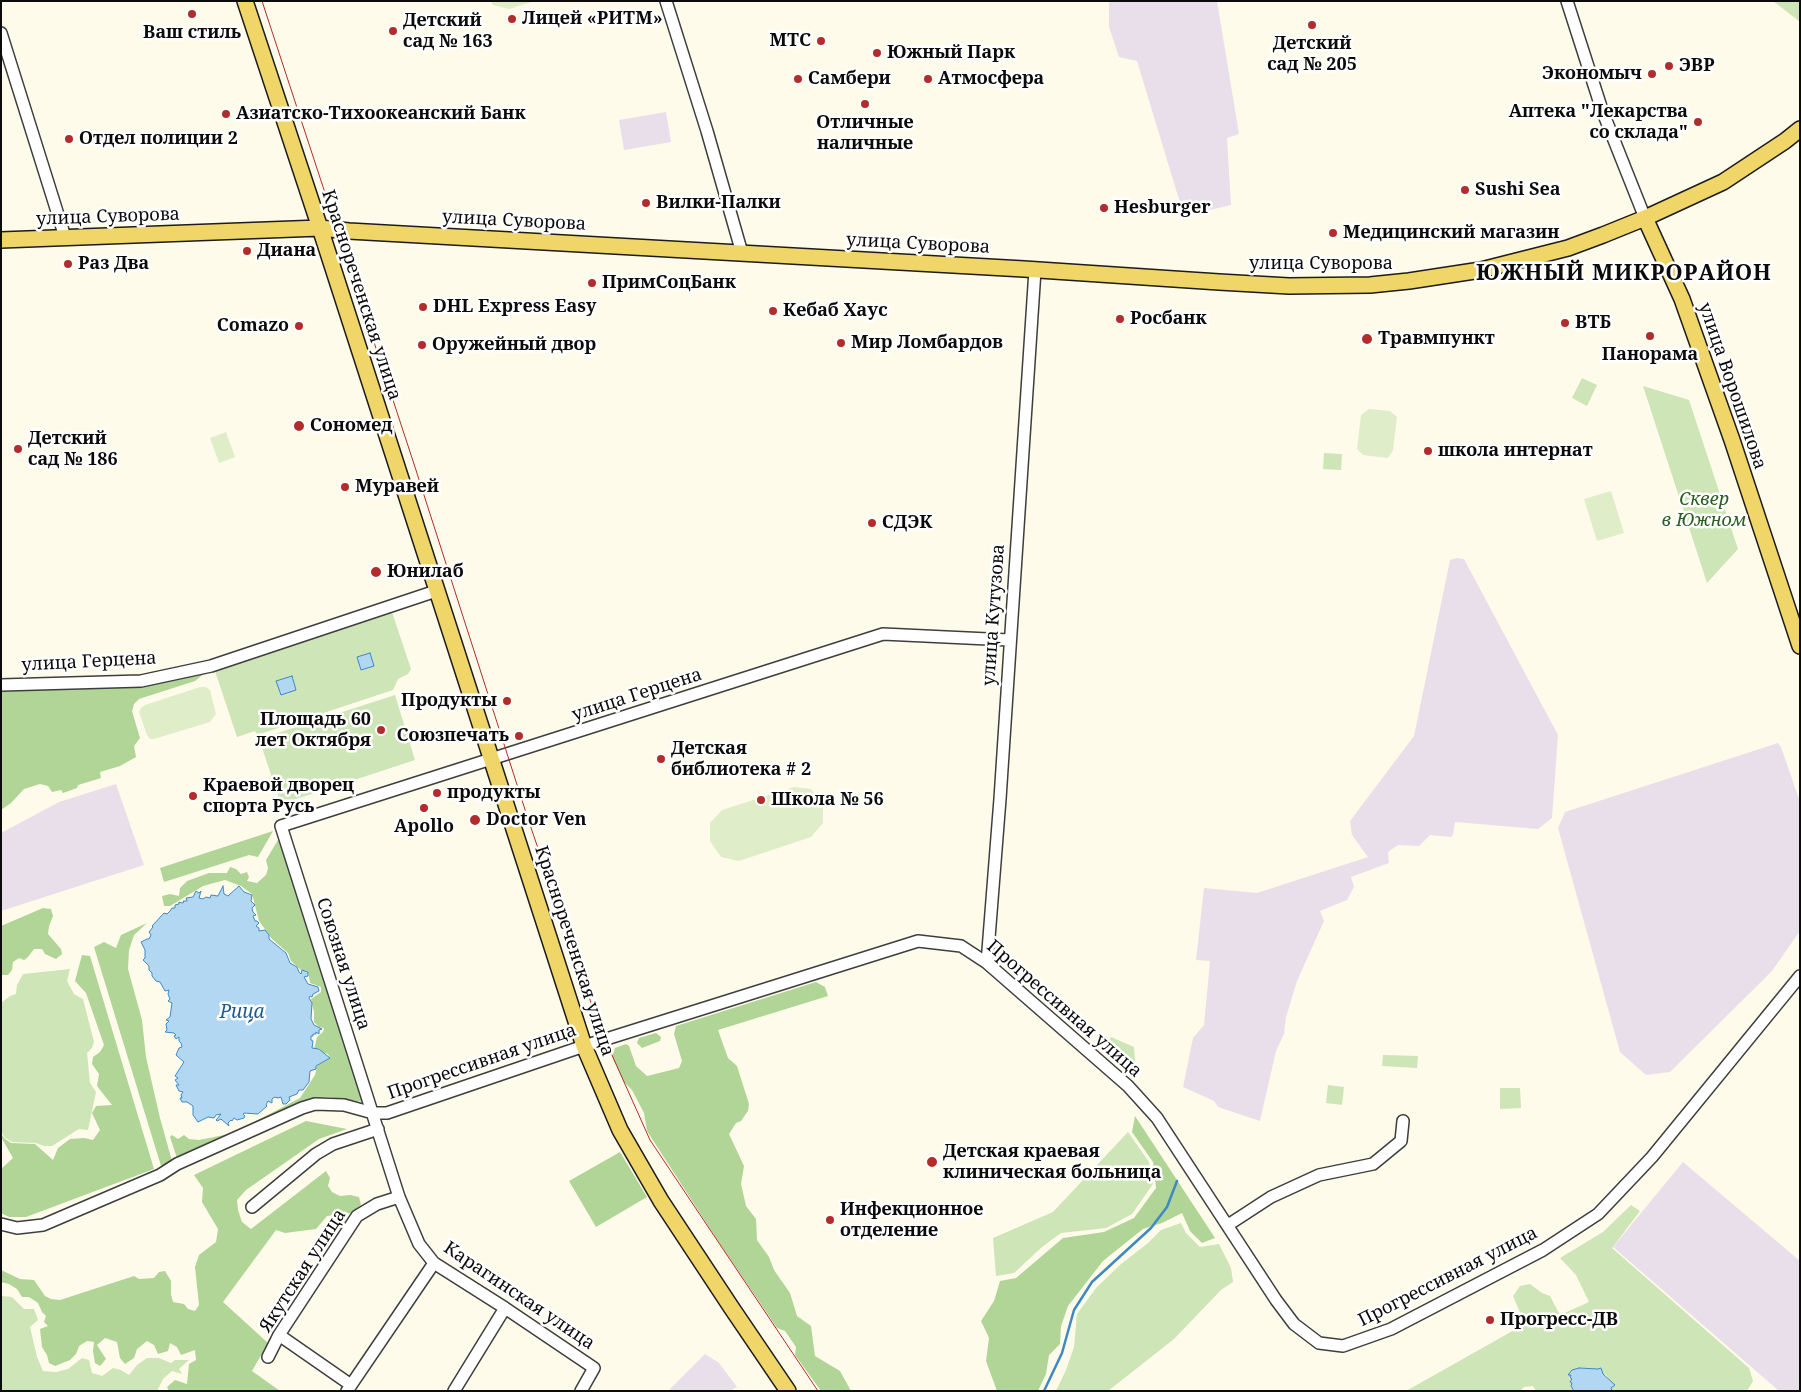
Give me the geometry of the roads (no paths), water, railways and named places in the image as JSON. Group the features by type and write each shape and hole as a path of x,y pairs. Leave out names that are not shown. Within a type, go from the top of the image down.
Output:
{"main road":[{"name":"Краснореченская улица","path":"245,1 584,1046 620,1130 661,1201 788,1391"},
{"name":"улица Суворова","path":"1,240 320,228 1280,285 1370,285 1472,271 1568,248 1645,218 1722,182 1785,142 1800,129"},
{"name":"улица Ворошилова","path":"1645,218 1682,299 1732,440 1800,646"}],"street":[{"path":"666,1 707,131 742,253"},
{"name":"улица Ворошилова","path":"1567,1 1602,110 1645,218"},
{"path":"1,33 65,238"},
{"name":"улица Кутузова","path":"987,963 1000,799 1035,270"},
{"name":"улица Герцена","path":"1,685 141,681 211,666 436,590"},
{"name":"улица Герцена","path":"281,826 883,634 1010,640"},
{"name":"Союзная улица","path":"281,826 373,1113"},
{"name":"Прогрессивная улица","path":"1,1224 17,1228 43,1225 160,1175 177,1164 302,1108 315,1104 344,1105 373,1113 387,1113 584,1046 918,941 961,946 987,963 1141,1099 1171,1138 1294,1324 1319,1343 1342,1346 1391,1329 1543,1250 1598,1214 1652,1157 1800,976"},
{"name":"Карагинская улица","path":"373,1113 399,1197 420,1244 434,1263 594,1368 581,1391"},
{"path":"1228,1225 1271,1197 1318,1175 1373,1164 1401,1141 1403,1121"},
{"path":"252,1207 316,1154 333,1144 378,1129"},
{"name":"Якутская улица","path":"268,1357 279,1335 357,1216 378,1204 399,1197"},
{"path":"279,1335 349,1388 434,1263"},
{"path":"454,1391 505,1308"}],"water":[{"path":"370,653 374,666 361,670 357,657"},
{"path":"292,676 296,690 281,695 276,681"},
{"name":"Рица","path":"223,886 224,894 228,896 239,886 244,892 252,895 251,901 255,905 252,908 256,915 253,916 255,921 259,923 256,926 259,928 259,931 265,930 269,935 269,939 286,953 290,963 297,967 301,974 302,970 308,972 308,976 304,977 308,984 318,987 319,991 309,998 312,1003 311,1019 314,1025 322,1029 319,1030 319,1034 316,1032 316,1034 311,1036 313,1041 312,1048 319,1049 330,1058 316,1066 316,1069 310,1071 309,1082 303,1090 299,1090 297,1094 289,1097 290,1100 286,1104 283,1104 281,1097 275,1097 272,1099 272,1103 268,1101 267,1106 258,1114 244,1113 244,1118 237,1120 234,1118 228,1123 229,1126 221,1119 216,1120 221,1114 198,1122 193,1115 193,1106 187,1102 182,1102 180,1098 182,1098 183,1092 179,1091 176,1085 179,1085 175,1080 178,1078 175,1076 184,1062 176,1055 179,1048 182,1047 179,1037 176,1039 174,1033 165,1032 167,1030 166,1024 169,1021 166,1020 170,1017 172,1003 168,1001 170,999 169,990 165,991 160,982 156,981 152,976 149,966 143,960 145,958 145,950 141,942 149,939 151,935 149,932 152,926 164,913 167,914 172,908 175,908 175,905 179,904 179,902 187,901 186,898 193,897 196,891 199,893 201,891 199,898 203,899 206,897 210,898 211,895 218,896"},
{"path":"1579,1368 1601,1368 1603,1374 1615,1385 1611,1388 1612,1391 1574,1391 1570,1382 1572,1379 1571,1375 1568,1375 1572,1370"}],"waterway":[{"path":"1044,1391 1062,1353 1074,1310 1092,1282 1151,1228 1167,1207 1177,1181"}],"tram line":[{"path":"262,1 529,822 599,1026 650,1140 818,1391"}],"place":[{"name":"Ваш стиль","path":"192,14"},
{"name":"Лицей «РИТМ»","path":"512,19"},
{"name":"Детский сад № 205","path":"1312,25"},
{"name":"Детский сад № 163","path":"393,31"},
{"name":"МТС","path":"821,41"},
{"name":"Южный Парк","path":"877,53"},
{"name":"ЭВР","path":"1669,66"},
{"name":"Экономыч","path":"1652,74"},
{"name":"Самбери","path":"798,79"},
{"name":"Атмосфера","path":"928,79"},
{"name":"Отличные наличные","path":"865,104"},
{"name":"Азиатско-Тихоокеанский Банк","path":"226,114"},
{"name":"Аптека \"Лекарства со склада\"","path":"1698,122"},
{"name":"Отдел полиции 2","path":"69,139"},
{"name":"Sushi Sea","path":"1465,190"},
{"name":"Вилки-Палки","path":"646,203"},
{"name":"Hesburger","path":"1104,208"},
{"name":"Медицинский магазин","path":"1333,233"},
{"name":"Диана","path":"247,251"},
{"name":"Раз Два","path":"68,264"},
{"name":"ПримСоцБанк","path":"592,283"},
{"name":"DHL Express Easy","path":"423,307"},
{"name":"Кебаб Хаус","path":"773,311"},
{"name":"Росбанк","path":"1120,319"},
{"name":"ВТБ","path":"1565,323"},
{"name":"Comazo","path":"299,326"},
{"name":"Панорама","path":"1650,336"},
{"name":"Травмпункт","path":"1367,339"},
{"name":"Мир Ломбардов","path":"841,343"},
{"name":"Оружейный двор","path":"422,345"},
{"name":"Сономед","path":"299,426"},
{"name":"Детский сад № 186","path":"18,449"},
{"name":"школа интернат","path":"1428,451"},
{"name":"Муравей","path":"345,487"},
{"name":"СДЭК","path":"872,523"},
{"name":"Юнилаб","path":"376,572"},
{"name":"Продукты","path":"507,701"},
{"name":"Площадь 60 лет Октября","path":"381,730"},
{"name":"Союзпечать","path":"519,736"},
{"name":"Детская библиотека # 2","path":"661,759"},
{"name":"продукты","path":"437,793"},
{"name":"Краевой дворец спорта Русь","path":"193,796"},
{"name":"Школа № 56","path":"761,800"},
{"name":"Apollo","path":"424,808"},
{"name":"Doctor Ven","path":"475,820"},
{"name":"Детская краевая клиническая больница","path":"932,1162"},
{"name":"Инфекционное отделение","path":"830,1220"},
{"name":"Прогресс-ДВ","path":"1490,1320"}],"district":[{"name":"ЮЖНЫЙ МИКРОРАЙОН","path":"1624,274"}],"park label":[{"name":"Сквер в Южном","path":"1704,510"}]}
